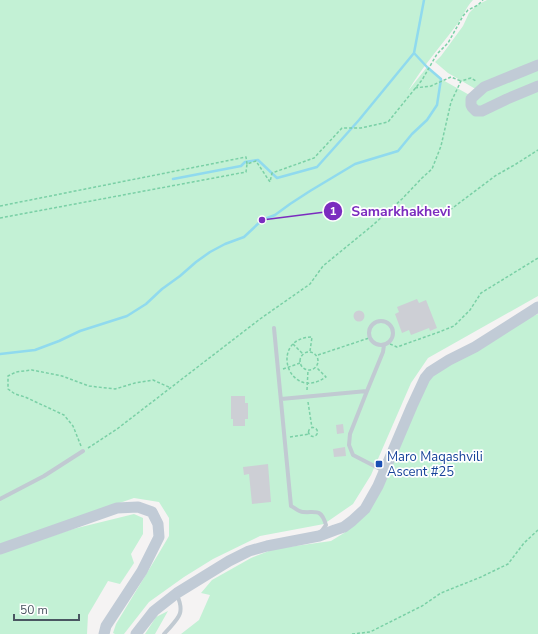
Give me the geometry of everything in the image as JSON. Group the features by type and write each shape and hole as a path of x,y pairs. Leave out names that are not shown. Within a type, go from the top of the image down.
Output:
{"main road":[{"path":"538,65 484,87 471,99 472,107 476,111 482,111 538,86"},
{"path":"136,634 154,611 177,593 217,568 249,552 267,546 319,536 344,527 359,516 378,486 412,406 430,372 449,360 475,347 538,307"},
{"path":"0,549 117,508 138,507 152,512 158,524 159,537 142,571 106,626 104,634"}],"lane":[{"path":"384,471 353,455 349,445 350,434 367,391 386,345 393,337 390,325 387,322 378,321 371,325 368,332 369,338 372,343 376,345 386,345"},
{"path":"274,328 291,506 301,512 317,512 323,517 326,524 319,536"},
{"path":"281,398 367,391"},
{"path":"0,499 44,476 83,451"},
{"path":"164,634 178,618 181,611 177,593"}],"path":[{"path":"247,164 256,162 270,182 272,174 314,158 342,128 361,128 388,122 422,80 433,59 448,43 462,16 483,0"},
{"path":"415,88 431,86 451,77 462,81 471,78 484,87"},
{"path":"171,388 153,380 135,383 115,389 89,386 62,376 32,370 16,372 8,376 8,389 12,392 64,415 73,426 83,451 117,429 171,388 260,319 310,284 323,266 402,199 432,169 441,146 451,102 462,81"},
{"path":"450,210 495,176 538,150"},
{"path":"0,206 246,157 246,172 0,218"},
{"path":"386,345 397,347 454,326 470,310 481,293 538,258"},
{"path":"310,351 312,337 299,339 288,351 288,367 291,374 297,379 312,383 320,381 326,376 316,367"},
{"path":"317,356 369,338"},
{"path":"293,344 303,354"},
{"path":"310,351 315,353 317,356 319,362 314,369 308,370 302,367 300,358 303,354 310,351"},
{"path":"278,371 300,363"},
{"path":"284,438 310,434 312,436 316,436 318,433 317,429 310,429 310,434"},
{"path":"352,634 370,632 422,606 441,593 481,577 508,564 524,543 538,530"}],"green space":[{"path":"0,0 473,0 458,23 425,65 408,91 427,67 441,79 473,97 538,65 538,296 428,358 411,383 371,475 353,504 324,524 260,536 213,559 184,577 149,602 124,634 113,633 116,624 169,536 169,518 159,502 134,498 0,544"},
{"path":"487,0 538,0 538,62 479,91 448,73 435,62 463,26 469,13 477,5"},
{"path":"538,314 538,634 181,634 199,620 210,595 201,593 212,580 251,558 274,549 331,541 344,533 363,516 431,376 526,319"},
{"path":"134,514 143,518 143,534 131,554 134,563 120,584 108,581 88,615 87,634 0,634 0,553 73,529"},
{"path":"168,611 155,634 145,634 156,617"}],"building":[{"path":"417,299 419,303 426,300 437,328 430,331 429,328 411,335 409,330 402,333 395,314 399,312 397,307"},
{"path":"359,310 363,312 365,316 363,320 359,322 355,320 353,316 355,312"},
{"path":"231,396 245,396 245,403 248,403 248,419 245,419 245,426 233,426 233,419 231,419"},
{"path":"343,424 344,433 337,434 336,425"},
{"path":"345,447 346,456 334,457 333,449"},
{"path":"268,464 271,502 252,504 249,474 244,475 243,467"}],"waterway":[{"path":"0,354 35,350 80,331 127,316 146,304 162,289 210,252 225,244 244,237 262,220 275,215 310,191 355,164 398,151 412,134 427,120 437,105 441,79 414,53 424,0"},
{"path":"173,179 241,166 245,162 258,160 277,178 317,167 359,120 414,53"}],"place":[{"name":"Samarkhakhevi","path":"262,220"},
{"name":"Maro Maqashvili Ascent #25","path":"379,464"}]}
